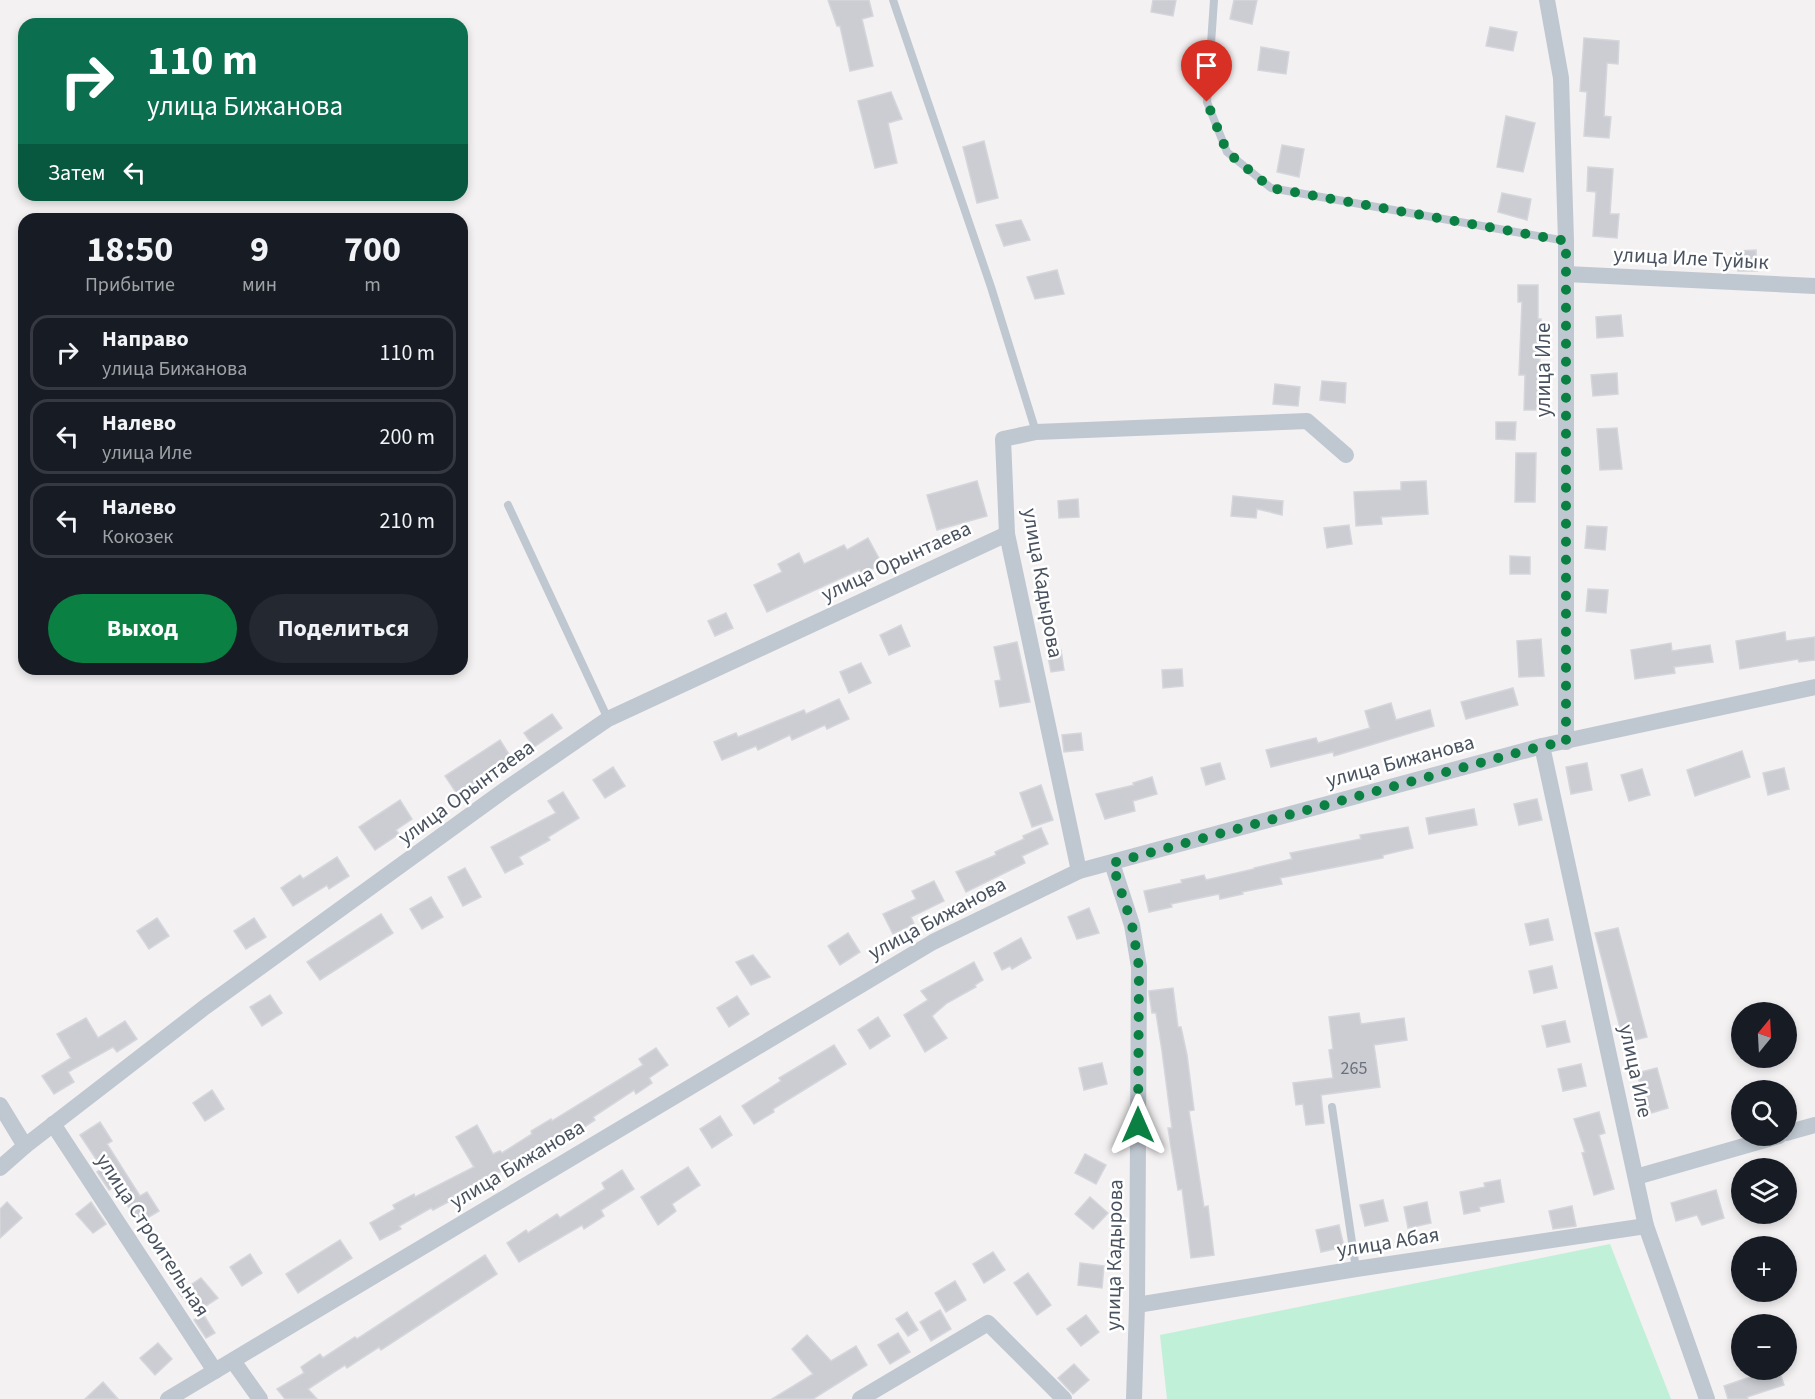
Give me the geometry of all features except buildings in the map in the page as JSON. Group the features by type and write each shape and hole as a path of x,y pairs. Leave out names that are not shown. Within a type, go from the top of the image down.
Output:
{"street":[{"name":"улица Иле","path":"1547,0 1560,78 1566,241 1566,742"},
{"name":"улица Иле Туйык","path":"1566,274 1815,286"},
{"name":"улица Кадырова","path":"1079,871 1007,534 1004,440 1036,432 1307,421 1347,455"},
{"name":"улица Орынтаева","path":"0,1168 53,1124 205,1007 506,789 608,719 1007,534"},
{"name":"улица Бижанова","path":"168,1399 933,942 1079,871 1542,746 1815,687"},
{"name":"улица Иле","path":"1542,746 1646,1226 1707,1399"},
{"name":"улица Кадырова","path":"1112,863 1132,925 1139,967 1137,1305 1134,1399"},
{"path":"0,1105 25,1146"},
{"name":"улица Строительная","path":"53,1124 215,1371"},
{"path":"1797,1130 1815,1125"},
{"path":"1636,1177 1744,1146"},
{"name":"улица Абая","path":"1137,1305 1356,1269 1646,1226"},
{"path":"860,1399 988,1323 1064,1399"},
{"path":"232,1361 260,1399"}],"lane":[{"path":"893,0 991,286 1036,432"},
{"path":"1214,0 1207,102 1227,152 1271,188 1566,241"},
{"path":"508,505 608,719"},
{"path":"1332,1107 1356,1269"}],"green space":[{"path":"1610,1244 1671,1399 1167,1399 1160,1335"}],"route":[{"path":"1138,1125 1139,967 1132,925 1112,863 1542,746 1566,742 1566,241 1271,188 1227,152 1207,102"}]}
